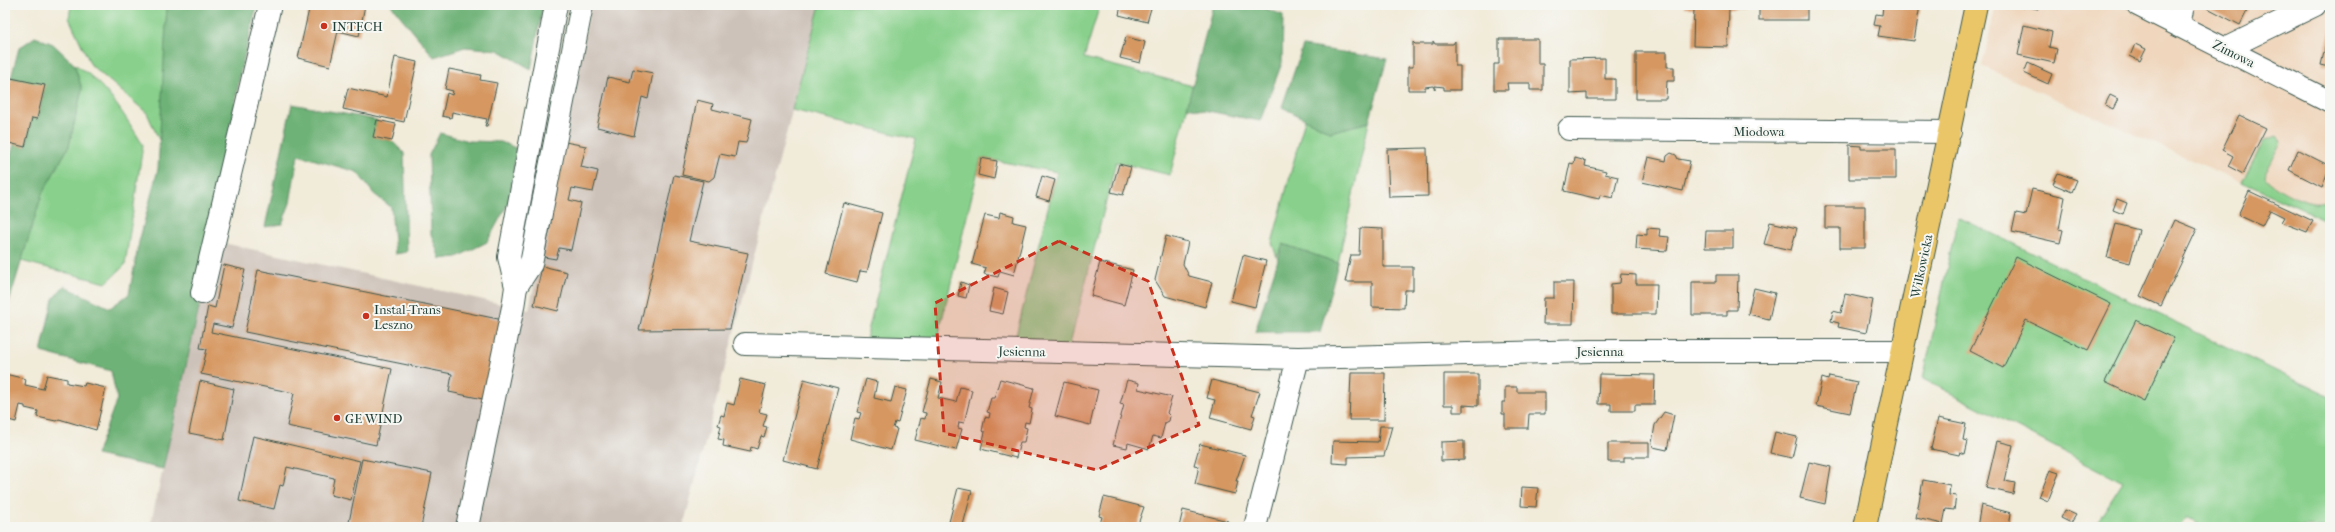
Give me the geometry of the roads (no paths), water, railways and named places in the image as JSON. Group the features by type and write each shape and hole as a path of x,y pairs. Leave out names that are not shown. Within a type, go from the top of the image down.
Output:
{"main road":[{"name":"Wilkowicka","path":"1865,527 1976,5"}],"street":[{"path":"202,293 270,5"},
{"path":"516,287 509,257 556,5"},
{"path":"466,527 516,287 531,264 582,5"},
{"name":"Zimowa","path":"2138,5 2181,15 2225,49 2330,102"},
{"path":"2167,5 2181,15"},
{"path":"2225,49 2315,5"},
{"name":"Miodowa","path":"1569,129 1950,132"},
{"name":"Jesienna","path":"745,344 1298,358 1590,351 1902,351"},
{"path":"1255,527 1298,358"}],"place":[{"name":"INTECH","path":"324,26"},
{"name":"Instal-Trans Leszno","path":"366,316"},
{"name":"GE WIND","path":"337,418"}]}
